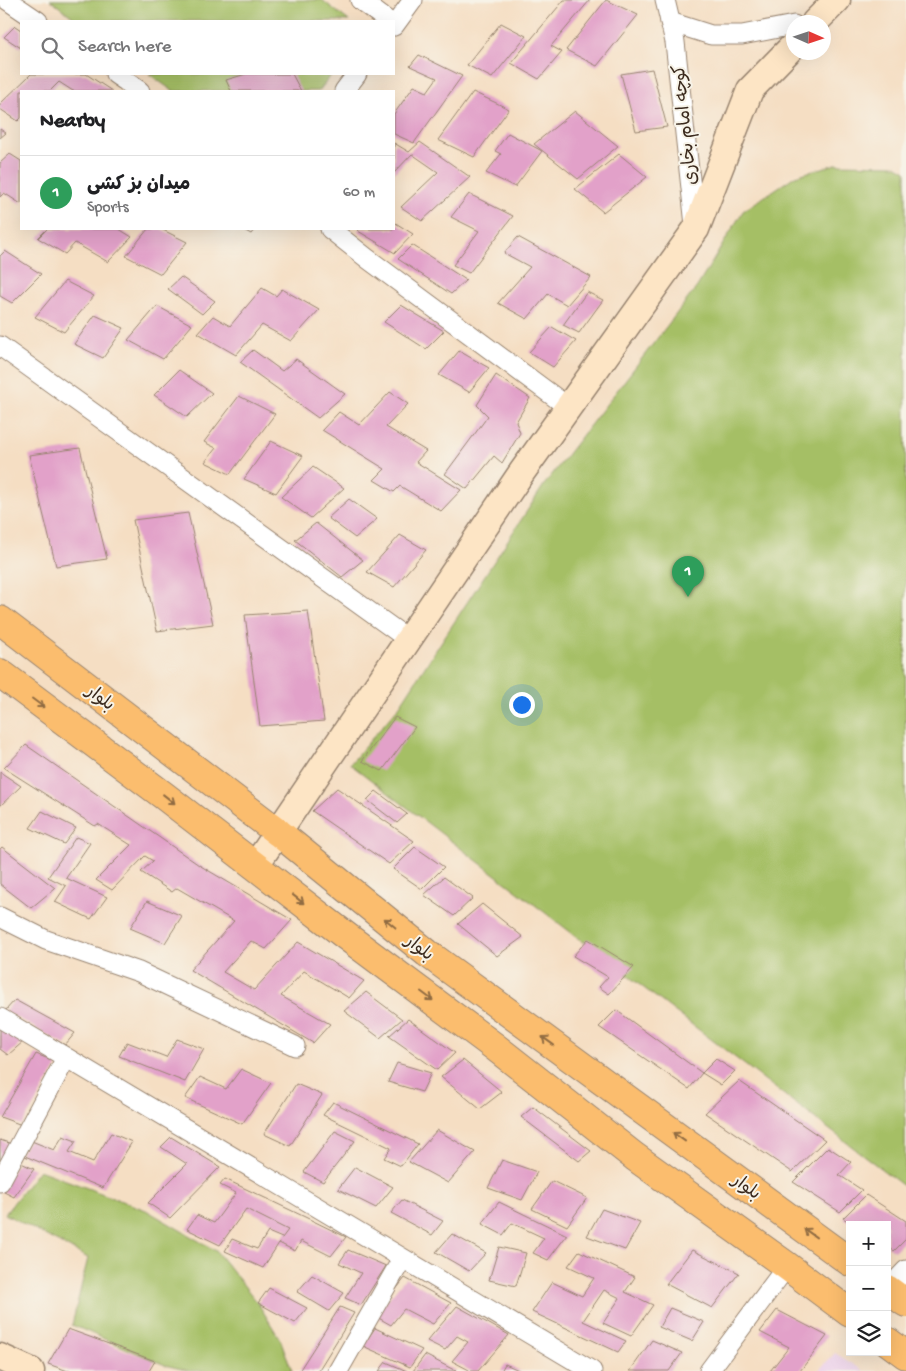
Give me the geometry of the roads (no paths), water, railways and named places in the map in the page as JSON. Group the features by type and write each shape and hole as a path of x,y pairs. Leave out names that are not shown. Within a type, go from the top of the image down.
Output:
{"main road":[{"name":"بلوار","path":"0,620 279,833 427,953 846,1259"},
{"name":"بلوار","path":"0,672 495,1047 634,1156 788,1266 847,1311"},
{"path":"891,1292 906,1302"},
{"path":"891,1344 906,1355"}],"street":[{"path":"8,0 37,20"},
{"path":"360,0 387,20"},
{"path":"395,25 413,0"},
{"name":"کوچه امام بخاری","path":"666,0 675,42 696,229"},
{"path":"818,15 837,0"},
{"path":"670,22 711,35 742,35 786,27"},
{"path":"255,866 522,472 696,229 750,90 786,53"},
{"path":"116,75 138,90"},
{"path":"345,90 356,75"},
{"path":"331,230 568,407"},
{"path":"0,346 409,640"},
{"path":"0,917 46,940 139,972 295,1046"},
{"path":"0,1018 592,1371"},
{"path":"0,1182 66,1058"},
{"path":"338,1371 402,1259"},
{"path":"709,1371 788,1266"},
{"path":"891,1285 906,1270"},
{"path":"0,1357 31,1371"}],"place":[{"name":"میدان بز کشی","path":"688,597"}]}
